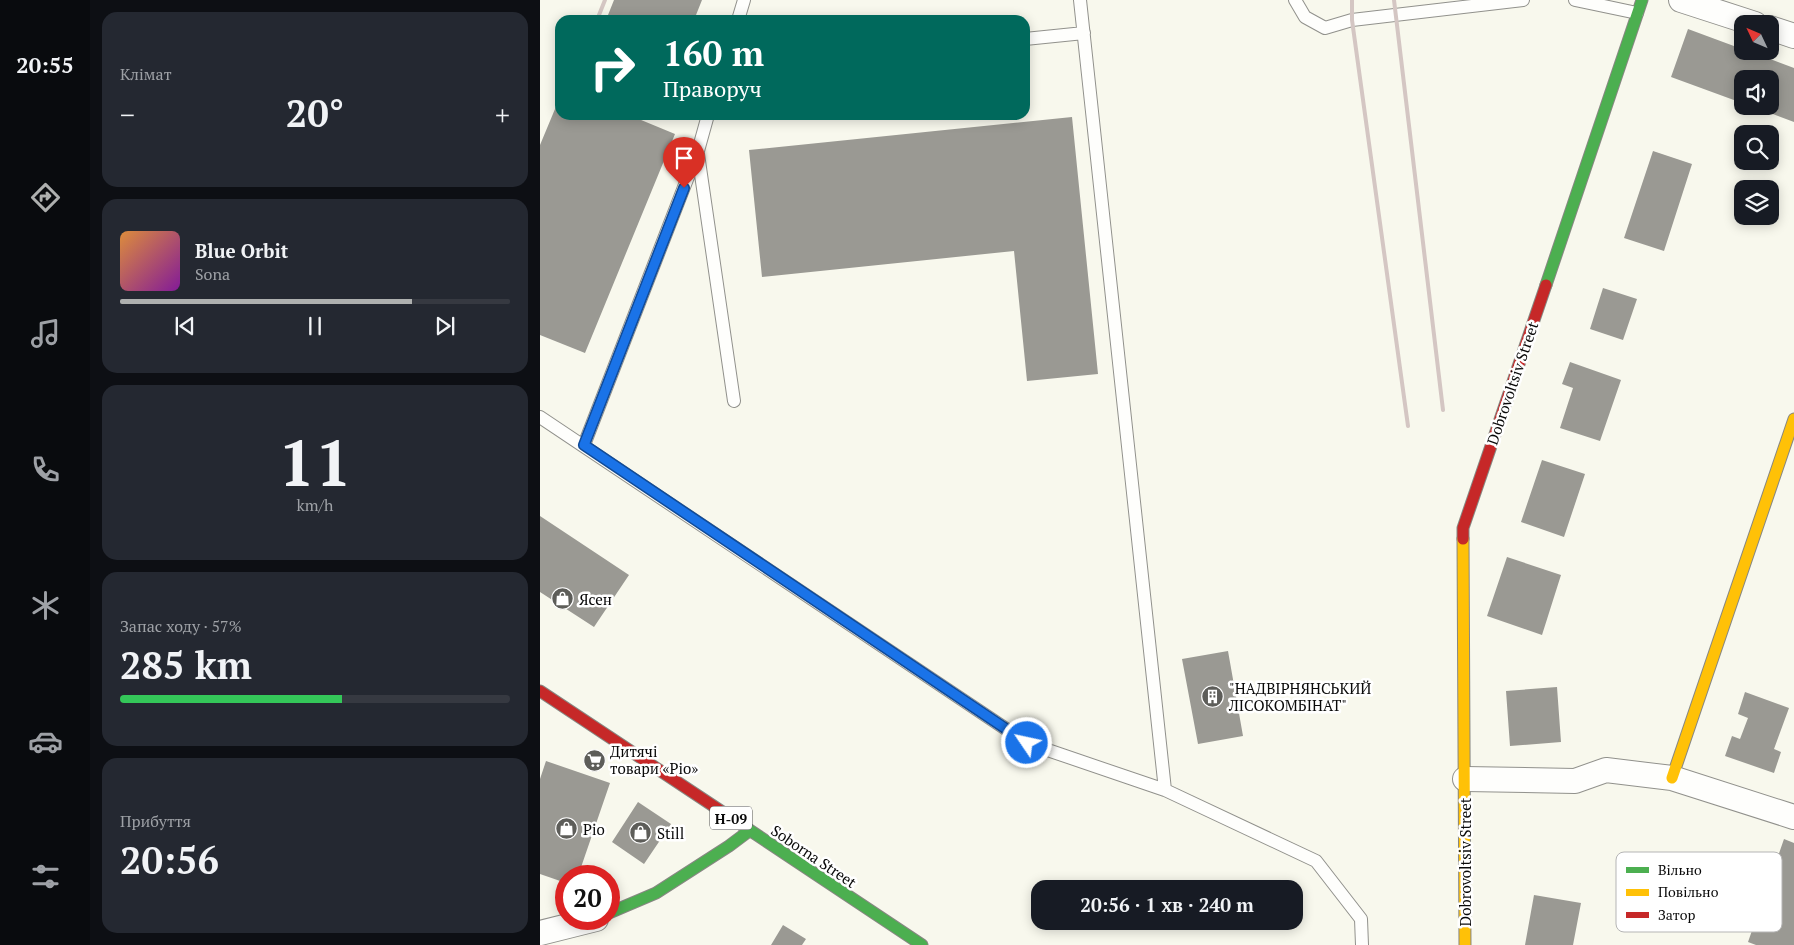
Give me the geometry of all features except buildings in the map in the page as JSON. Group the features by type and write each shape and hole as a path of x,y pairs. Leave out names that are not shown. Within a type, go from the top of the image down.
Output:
{"street":[{"name":"Dobrovoltsiv Street","path":"1465,945 1463,528 1642,0"},
{"path":"1681,0 1734,17"},
{"path":"1779,31 1794,36"},
{"path":"1672,778 1794,419"},
{"name":"Soborna Street","path":"540,691 922,945"},
{"name":"Dobrovoltsiv Street","path":"1465,779 1575,781 1606,770 1672,778 1794,816"},
{"path":"620,908 656,893 749,831"},
{"path":"540,933 555,929"}],"lane":[{"path":"740,15 744,0"},
{"path":"1080,0 1165,790"},
{"path":"1295,0 1305,16 1325,28 1352,20 1523,0"},
{"path":"1575,0 1637,13"},
{"path":"1030,38 1084,33"},
{"path":"584,445 698,151 707,120"},
{"path":"698,151 734,401"},
{"path":"540,417 1027,743 1165,790 1316,861 1361,919 1362,945"}],"railway":[{"path":"599,15 605,0"},
{"path":"1352,0 1352,20 1408,426"},
{"path":"1394,0 1443,410"}],"traffic: fast":[{"path":"1546,285 1642,0"},
{"path":"730,817 922,945"},
{"path":"620,908 656,893 749,831"}],"traffic: slow":[{"path":"1672,778 1794,419"},
{"path":"1463,539 1465,945"}],"traffic: jam":[{"path":"1463,539 1463,528 1546,285"},
{"path":"540,691 730,817"}],"place":[{"name":"Ясен","path":"563,599"},
{"name":"\"НАДВІРНЯНСЬКИЙ ЛІСОКОМБІНАТ\"","path":"1213,697"},
{"name":"Дитячі товари «Ріо»","path":"594,760"},
{"name":"Ріо","path":"567,829"},
{"name":"Still","path":"641,833"}],"route":[{"path":"684,188 584,445 1027,743"}]}
